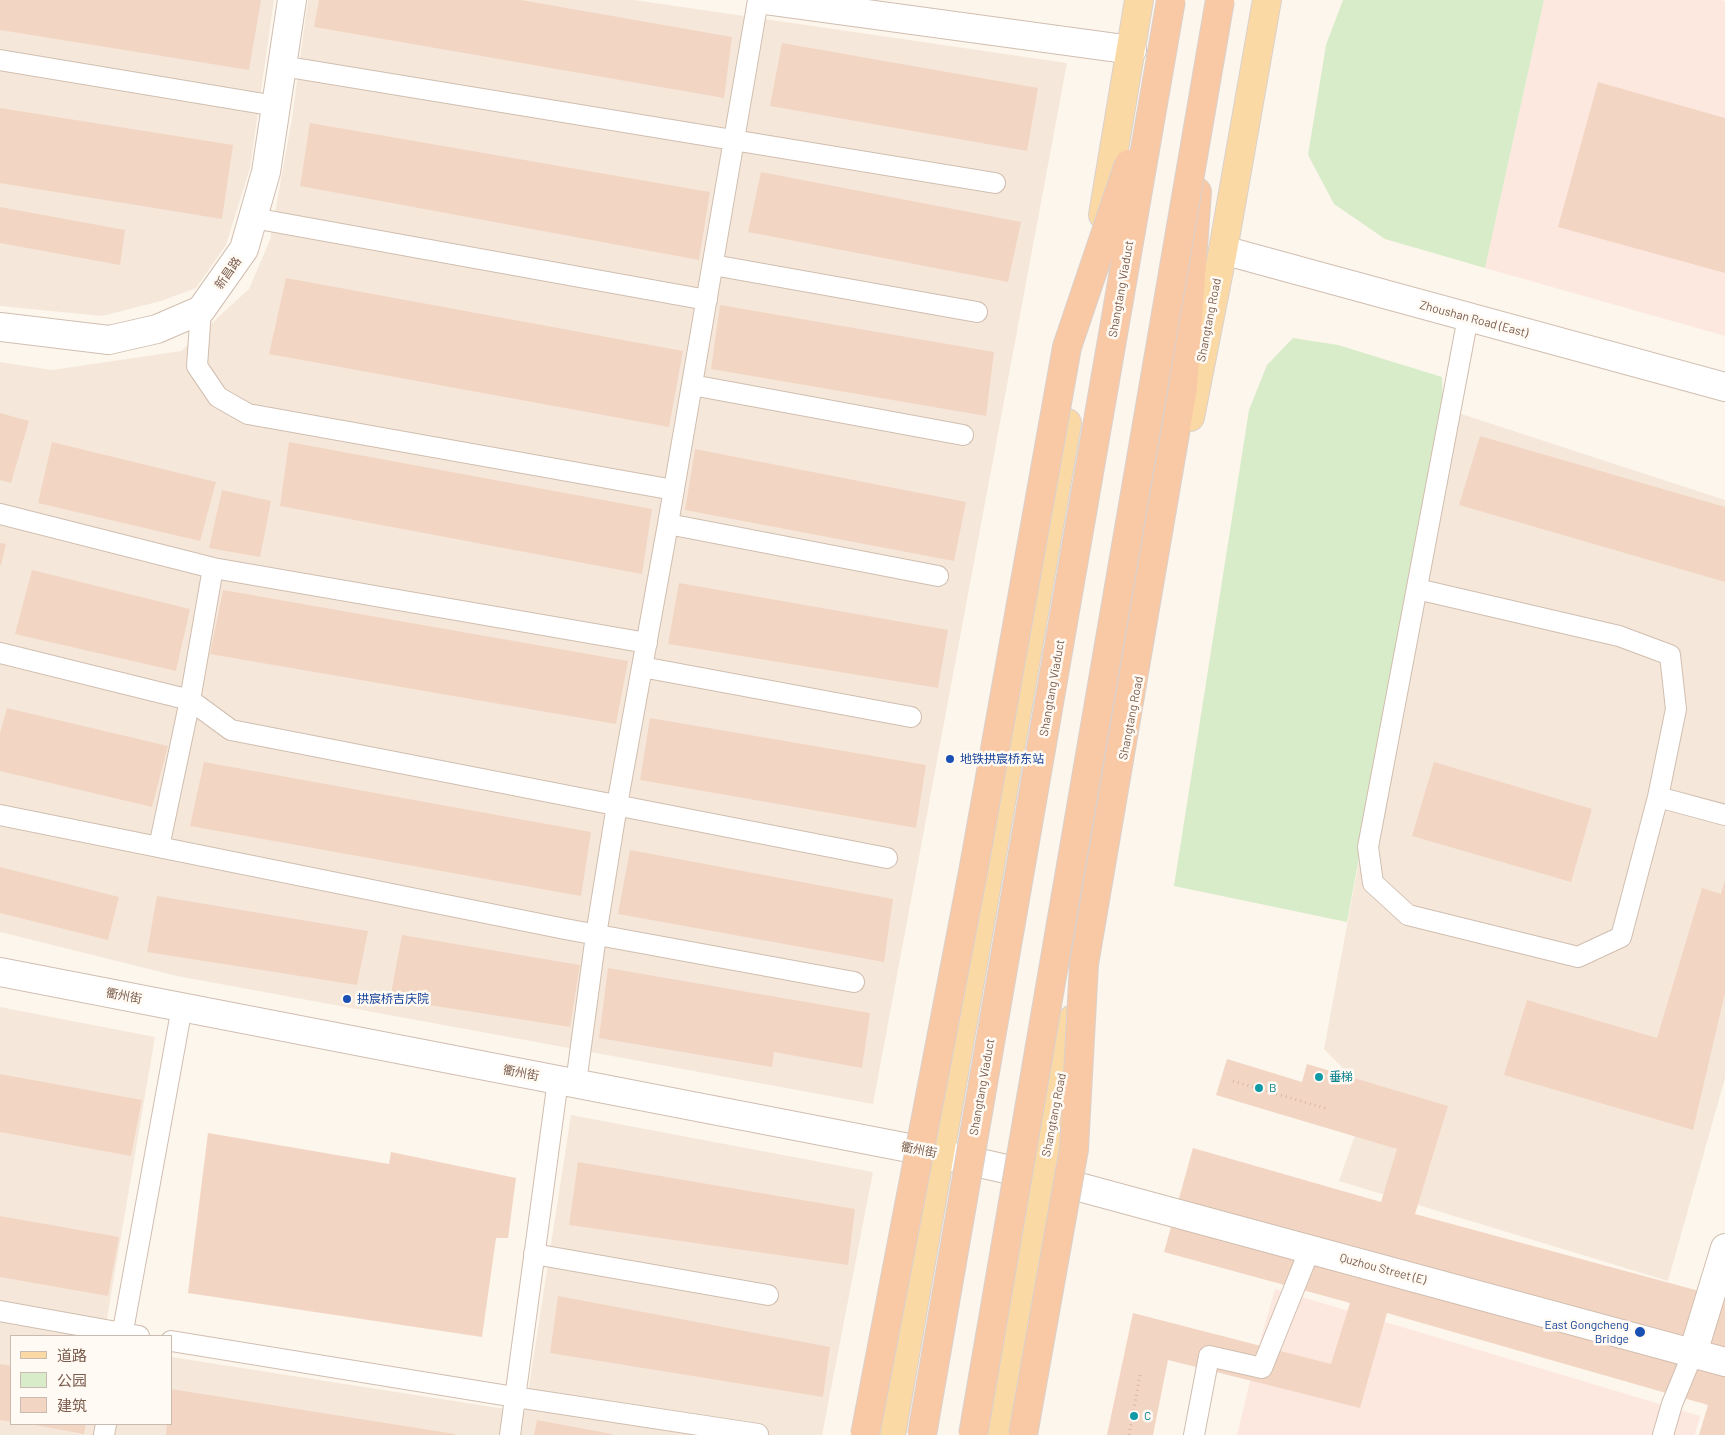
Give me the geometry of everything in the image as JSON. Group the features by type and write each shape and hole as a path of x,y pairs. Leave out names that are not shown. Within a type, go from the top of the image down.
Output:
{"highway":[{"name":"Shangtang Viaduct","path":"922,1435 1171,0"},
{"path":"973,1435 1220,0"},
{"path":"865,1435 973,872 1067,347 1158,79"},
{"path":"1023,1435 1074,1148 1084,964 1183,387 1205,82"}],"main road":[{"path":"892,1435 1132,50 1139,0"},
{"name":"Shangtang Road","path":"995,1435 1042,1177 1222,250 1267,0"}],"street":[{"name":"新昌路","path":"201,310 244,249 266,172 292,0"},
{"path":"764,0 1132,50"},
{"name":"Zhoushan Road (East)","path":"1222,250 1725,387"},
{"path":"0,327 109,340 157,329 201,310"},
{"name":"衢州街","path":"0,972 940,1154 1042,1177"},
{"name":"Quzhou Street (E)","path":"1042,1177 1725,1362"},
{"path":"1693,1353 1725,1248"}],"lane":[{"path":"510,1435 534,1254 596,935 617,805 674,490 758,0"},
{"path":"0,60 276,106"},
{"path":"282,66 995,183"},
{"path":"253,218 706,300"},
{"path":"713,265 977,312"},
{"path":"201,310 197,366 218,397 248,414 674,490"},
{"path":"1416,590 1619,636 1670,655 1676,709 1658,797 1621,937 1578,957 1408,915 1373,882 1368,847 1416,590 1468,317"},
{"path":"692,385 963,435"},
{"path":"0,514 213,568 647,643"},
{"path":"668,524 938,576"},
{"path":"159,847 190,700 213,568"},
{"path":"0,653 190,700 231,730 887,858"},
{"path":"642,667 910,717"},
{"path":"1658,797 1725,815"},
{"path":"0,815 596,935 854,982"},
{"path":"0,1311 128,1335 182,1007"},
{"path":"1194,1435 1209,1356 1262,1368 1310,1249"},
{"path":"534,1254 768,1295"},
{"path":"172,1342 758,1434"},
{"path":"1662,1435 1672,1404 1693,1353"}],"path":[{"path":"1233,1081 1328,1110"},
{"path":"1129,1435 1140,1375"}],"shaded area":[{"path":"0,0 274,0 250,168 226,245 196,288 161,301 102,316 0,306"},
{"path":"308,0 634,0 1067,63 873,1104 177,976 0,932 0,362 52,370 181,351 249,289 270,240 292,118"},
{"path":"1544,0 1725,1 1725,336 1485,268"},
{"path":"1443,408 1725,500 1725,1078 1668,1281 1339,1181 1369,1095 1324,1049"},
{"path":"0,1007 155,1037 104,1335 10,1335 10,1425 172,1425 172,1357 525,1412 571,1115 873,1172 822,1435 0,1435"},
{"path":"1275,1289 1700,1416 1695,1435 1237,1435 1257,1352"}],"green space":[{"path":"1343,0 1544,0 1485,268 1385,239 1334,204 1308,155 1326,45"},
{"path":"1293,338 1338,345 1442,377 1443,408 1347,922 1174,886 1249,410 1267,365"}],"building":[{"path":"0,0 261,0 249,70 0,30"},
{"path":"319,0 521,0 732,37 724,98 314,27"},
{"path":"782,43 1038,88 1027,151 770,106"},
{"path":"1598,82 1725,118 1725,273 1558,227"},
{"path":"0,108 233,145 222,219 0,183"},
{"path":"310,123 710,192 699,260 300,186"},
{"path":"761,172 1021,222 1008,282 748,232"},
{"path":"0,207 125,230 120,265 0,243"},
{"path":"286,278 683,351 669,427 269,354"},
{"path":"720,305 994,352 986,416 711,369"},
{"path":"0,413 29,421 11,483 0,480"},
{"path":"1480,436 1725,507 1725,582 1459,505"},
{"path":"52,442 216,482 200,541 38,503"},
{"path":"289,442 652,509 642,574 280,506"},
{"path":"695,449 966,502 954,561 685,510"},
{"path":"222,490 271,501 260,557 209,548"},
{"path":"0,543 6,544 1,565 0,565"},
{"path":"32,570 190,609 176,671 15,634"},
{"path":"679,583 948,630 938,688 668,644"},
{"path":"223,590 628,661 616,724 210,654"},
{"path":"7,708 168,746 152,807 0,771 0,733"},
{"path":"650,718 926,765 916,828 640,780"},
{"path":"204,762 591,832 581,896 190,826"},
{"path":"1434,762 1592,809 1571,882 1412,836"},
{"path":"630,850 893,899 884,962 618,914"},
{"path":"0,867 119,897 108,940 0,913"},
{"path":"1725,880 1725,993 1693,1130 1504,1075 1527,1000 1657,1038 1702,888 1721,894"},
{"path":"157,896 368,931 357,985 147,952"},
{"path":"402,935 580,965 570,1027 390,999"},
{"path":"608,968 870,1013 862,1068 774,1052 772,1067 599,1038"},
{"name":"East Gongcheng Bridge","path":"1227,1059 1302,1082 1307,1064 1448,1106 1415,1214 1725,1298 1725,1435 1699,1435 1708,1405 1387,1313 1360,1408 1168,1360 1153,1435 1107,1435 1133,1313 1331,1364 1350,1303 1164,1252 1193,1148 1381,1202 1397,1149 1216,1095"},
{"path":"0,1074 142,1100 131,1156 0,1132"},
{"path":"208,1133 389,1164 391,1152 516,1178 508,1238 496,1238 482,1337 188,1293"},
{"path":"578,1162 855,1209 848,1265 569,1225"},
{"path":"0,1216 119,1237 108,1296 0,1277"},
{"path":"558,1296 830,1347 823,1397 550,1353"},
{"path":"0,1364 10,1366 10,1422 0,1420"},
{"path":"172,1389 455,1434 455,1435 166,1435 167,1425 172,1425"},
{"path":"537,1420 612,1434 612,1435 534,1435"},
{"path":"34,1425 86,1425 84,1434"}],"place":[{"name":"地铁拱宸桥东站","path":"950,759"},
{"name":"拱宸桥吉庆院","path":"347,999"},
{"name":"垂梯","path":"1319,1077"},
{"name":"B","path":"1259,1088"},
{"name":"East Gongcheng Bridge","path":"1640,1332"},
{"name":"C","path":"1134,1416"}]}
